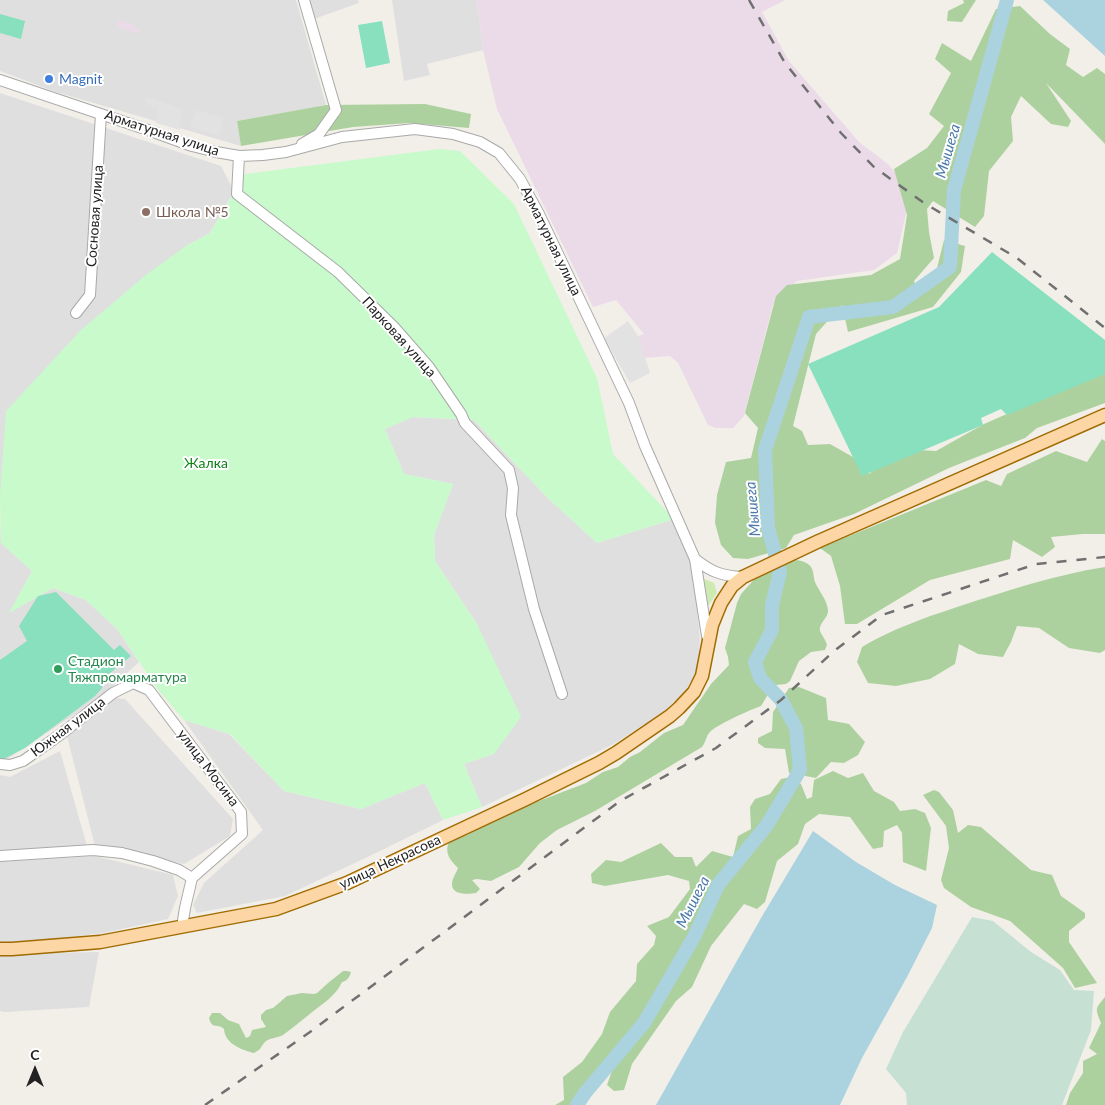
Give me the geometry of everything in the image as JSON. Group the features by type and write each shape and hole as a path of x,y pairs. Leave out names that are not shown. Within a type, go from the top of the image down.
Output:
{"main road":[{"name":"улица Некрасова","path":"0,949 100,942 276,909 347,883 526,799 616,753 670,716 686,701 694,692 702,676 712,625 721,603 732,586 743,577 819,541 1105,414"}],"street":[{"path":"286,152 319,134 336,110 304,0"},
{"name":"Арматурная улица","path":"0,80 192,146 239,156 286,152 342,137 415,129 453,134 480,142 499,153 520,179 539,214 629,403 645,446 695,559"},
{"name":"Сосновая улица","path":"76,313 90,296 101,114"},
{"name":"Парковая улица","path":"239,156 237,194 338,272 394,327 430,367 461,414 465,424 509,470 513,488 511,515 534,610 562,694"},
{"path":"695,559 716,573 743,577"},
{"name":"улица Некрасова","path":"695,559 708,642"},
{"name":"Южная улица","path":"0,764 23,761 113,693 133,683"},
{"name":"улица Мосина","path":"133,683 149,690 241,812 242,834 192,878"},
{"path":"0,856 93,850 122,853 179,870 192,878 182,927"}],"shaded area":[{"path":"0,0 296,0 326,105 237,121 241,146 56,92 0,71"},
{"path":"309,0 358,0 359,3 314,19"},
{"path":"392,0 477,0 483,50 427,64 430,75 404,81"},
{"path":"477,0 785,0 762,12 789,61 859,142 888,164 911,191 897,253 874,270 797,281 773,304 744,416 733,428 716,428 708,425 678,363 670,356 644,358 638,336 644,334 616,300 593,307 497,109 483,50"},
{"path":"119,20 137,26 136,29 140,30 139,34 117,27"},
{"path":"0,93 221,166 234,191 210,233 186,246 0,496"},
{"path":"146,97 182,109 180,130 156,123 158,108 146,104"},
{"path":"196,110 224,118 219,136 190,127"},
{"path":"628,321 638,336 650,373 630,383 604,338"},
{"path":"412,417 474,420 550,500 597,543 674,519 693,561 700,641 697,671 687,688 667,709 614,744 482,807 464,764 494,754 477,624 435,561 434,535 453,484 404,474 385,429"},
{"name":"Стадион Тяжпромарматура","path":"0,521 1,543 32,571 10,612 53,588 86,600 117,629 139,662 101,697 1,763 0,763"},
{"path":"116,698 125,699 233,819 230,836 184,864 109,847 95,846 67,736"},
{"path":"184,720 229,734 284,791 361,809 425,783 443,820 285,896 197,913 193,905 204,883 263,830"},
{"path":"60,751 87,846 0,851 0,775 10,777"},
{"path":"95,856 173,875 178,896 168,919 103,933 17,943 0,943 0,862"},
{"path":"99,952 89,1007 0,1011 0,954"}],"green space":[{"path":"963,0 976,0 962,22 947,21 948,11 964,3"},
{"path":"1020,6 1050,34 1070,49 1066,65 1083,77 1097,68 1105,74 1105,144 1046,83 1071,121 1068,127 1051,124 1021,96 1011,117 1013,141 989,171 984,216 975,227 933,201 927,209 934,258 914,281 917,289 936,272 944,240 965,246 961,272 933,307 848,332 842,305 816,334 793,426 802,431 808,445 830,444 853,457 869,474 902,449 936,451 984,424 1105,371 1105,403 1037,428 1025,438 949,468 854,514 794,535 786,548 748,559 733,558 721,545 715,523 717,495 726,462 751,458 758,428 745,413 776,296 787,285 871,275 900,259 907,215 894,169 927,148 944,126 929,114 951,73 935,59 942,43 971,61 996,9"},
{"path":"0,14 25,21 21,39 0,33"},
{"path":"382,21 390,63 366,68 358,25"},
{"path":"425,104 471,114 469,128 409,123 353,127 241,146 237,121 326,105"},
{"name":"Жалка","path":"439,149 460,151 514,204 597,378 613,454 674,519 597,543 550,500 474,420 413,417 385,429 404,474 453,484 434,535 435,561 477,624 521,717 494,754 464,764 482,807 443,820 425,783 361,809 284,791 230,734 184,720 159,691 117,629 86,600 53,588 9,613 32,571 1,543 0,496 6,411 80,331 147,274 186,246 210,233 245,174"},
{"path":"992,252 1105,340 1105,374 1007,415 1001,409 981,418 983,425 862,476 808,364 939,307"},
{"path":"1102,439 1105,441 1105,534 1051,537 1055,547 1042,557 1013,540 1010,559 930,580 857,624 845,624 840,586 831,556 820,548 986,480 1001,486 1007,474 1056,451 1087,462"},
{"path":"790,560 802,561 810,566 815,582 826,603 828,613 820,628 827,645 825,650 811,652 799,661 790,681 772,688 761,706 719,725 709,734 702,747 595,811 557,830 540,843 519,867 491,881 472,880 480,889 476,893 469,894 455,891 452,882 458,868 451,860 447,851 448,844 452,840 467,835 513,811 586,783 603,772 618,767 664,733 683,725 711,684 729,665 725,648 741,594 761,572"},
{"path":"1105,567 1105,650 1100,653 1069,648 1039,628 1017,626 1003,657 978,654 959,644 955,664 930,679 896,686 868,683 857,662 862,647 897,629 920,620 1030,584 1067,574"},
{"path":"702,578 714,583 717,593 708,606"},
{"name":"Стадион Тяжпромарматура","path":"56,592 114,650 120,645 131,656 104,678 102,688 95,696 25,748 0,761 0,660 27,641 19,626 38,596"},
{"path":"799,687 826,698 828,720 849,724 865,742 858,755 844,763 831,762 816,778 789,773 785,749 765,748 758,743 758,738 772,731 773,712 789,688"},
{"path":"833,771 848,778 863,773 874,791 894,802 900,811 915,809 925,813 931,828 926,871 903,862 902,833 897,825 884,831 883,847 873,849 850,817 819,814 805,824 798,844 777,861 765,902 757,909 744,904 711,946 692,987 676,1001 632,1064 624,1090 614,1091 607,1085 619,1051 606,1059 575,1096 573,1105 555,1105 564,1100 563,1077 582,1062 602,1034 610,1012 636,981 637,964 654,945 656,936 647,926 669,917 690,889 689,881 668,875 605,886 592,883 591,874 606,860 621,862 661,843 675,857 692,857 696,867 712,851 733,857 738,836 751,829 750,807 755,799 770,794 781,779 792,777 801,784 807,799 812,797 814,780"},
{"path":"934,790 939,792 953,810 958,833 968,825 981,827 1031,870 1052,875 1061,896 1085,913 1085,918 1069,931 1069,942 1097,983 1075,988 1063,968 1010,921 971,907 944,888 941,880 949,848 946,826 923,795"},
{"path":"972,917 993,921 1031,952 1060,970 1074,990 1094,991 1091,1030 1062,1105 907,1105 906,1093 886,1069 903,1032"},
{"path":"343,971 351,972 350,976 342,982 328,999 283,1035 266,1041 254,1053 235,1046 227,1039 224,1029 210,1022 209,1018 212,1013 220,1013 228,1020 239,1024 246,1038 250,1036 252,1030 266,1027 261,1019 261,1015 266,1010 273,1008 287,996 317,993"},
{"path":"1105,997 1105,1105 1066,1105 1070,1093 1083,1073 1083,1061 1097,1054 1089,1048 1101,1023 1097,1009"}],"water":[{"path":"1043,0 1105,0 1105,56"},
{"path":"813,831 856,862 895,885 937,905 932,928 862,1058 840,1105 656,1105 761,918"}],"waterway":[{"name":"Мышега","path":"577,1105 644,1023 694,937 718,885 767,825 800,770 796,728 781,700 760,678 755,662 772,630 772,605 780,572 768,528 765,450 809,317 893,307 950,267 954,190 1007,0"}],"railway":[{"path":"749,0 785,63 841,133 874,167 924,203 1017,258 1105,328"},
{"path":"205,1105 310,1032 620,801 716,748 781,700 834,651 882,615 1036,564 1105,557"}],"place":[{"name":"Magnit","path":"49,79"},
{"name":"Школа №5","path":"146,212"},
{"name":"Стадион Тяжпромарматура","path":"58,669"}]}
